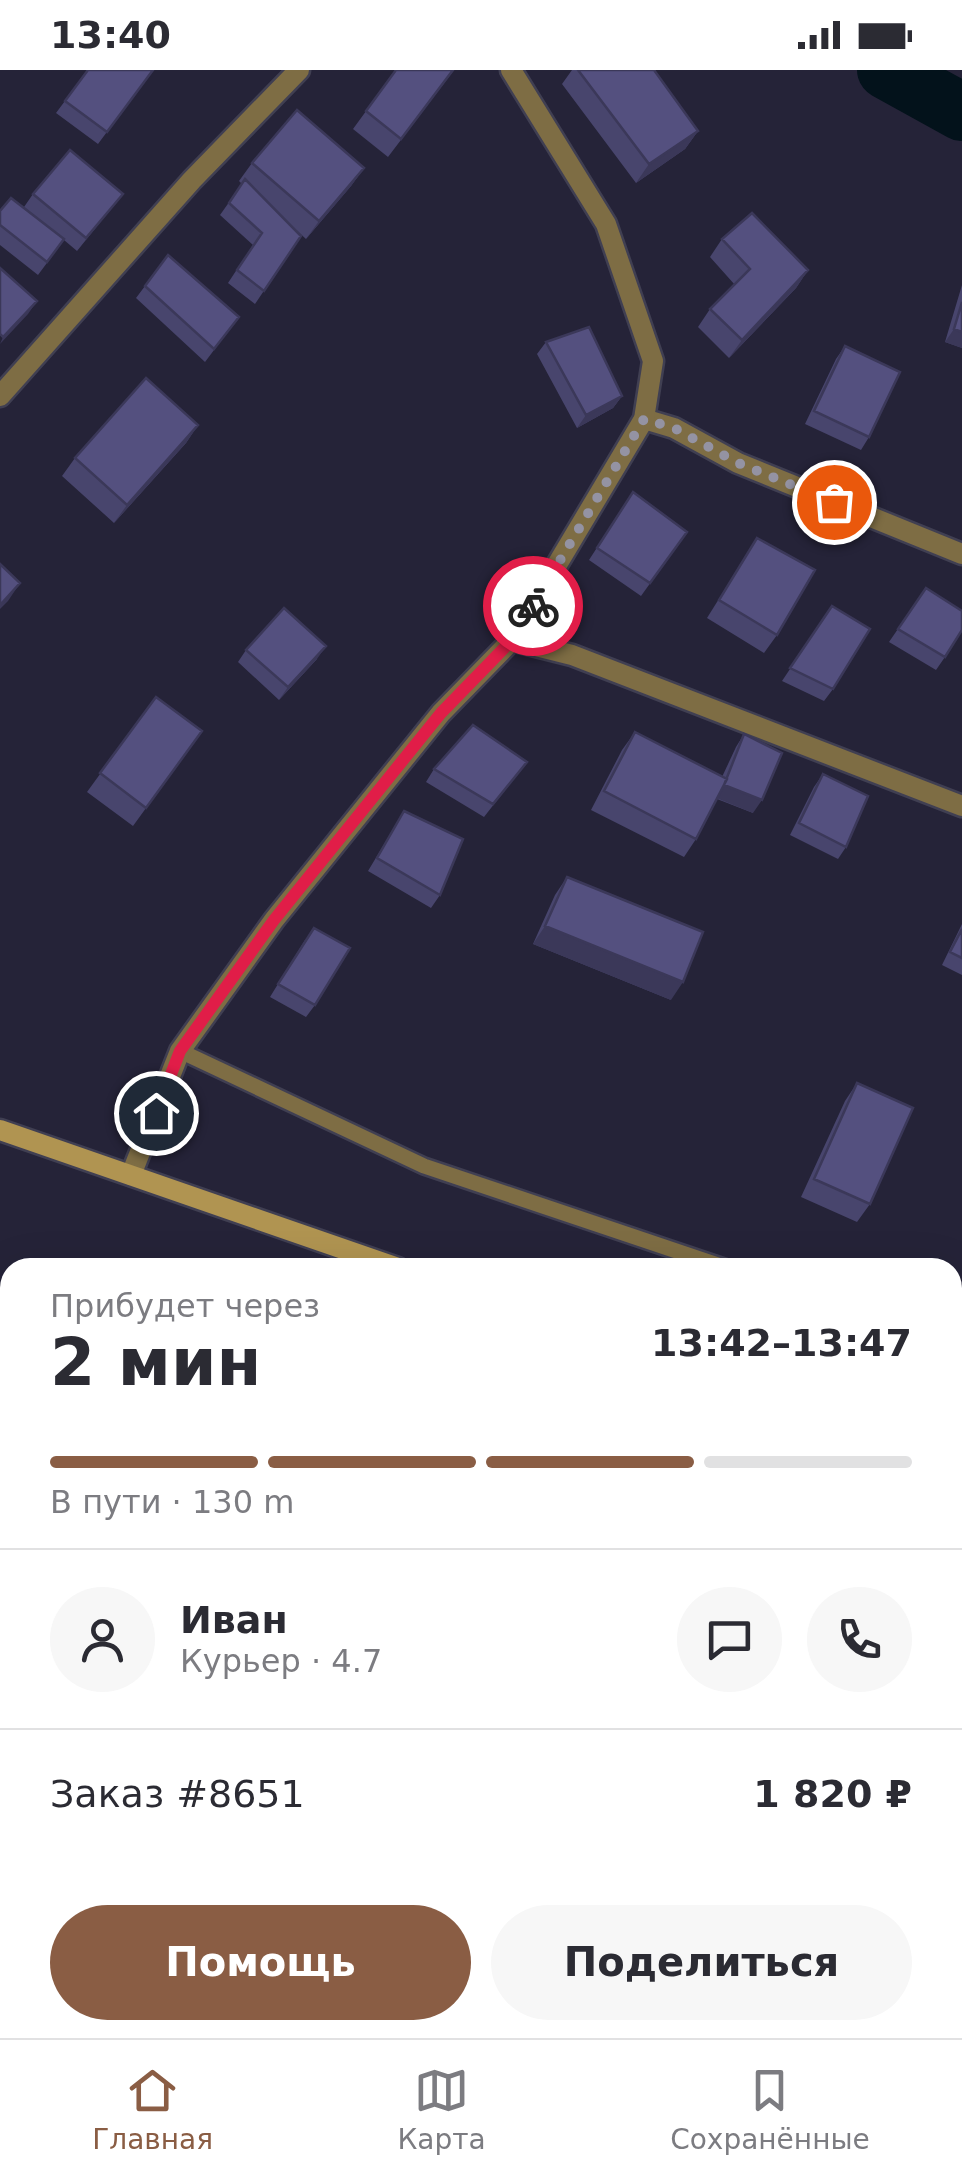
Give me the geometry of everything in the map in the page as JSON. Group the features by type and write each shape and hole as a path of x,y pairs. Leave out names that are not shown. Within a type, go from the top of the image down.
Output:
{"main road":[{"path":"0,1130 369,1258"}],"street":[{"path":"0,396 192,180 299,70"},
{"path":"132,1175 180,1051 286,905 441,713 512,640 644,419 653,361 606,224 511,70"},
{"path":"644,419 674,428 738,463 962,554"},
{"path":"512,640 572,656 962,806"}],"lane":[{"path":"180,1051 424,1166 698,1258"}],"building":[{"path":"88,70 153,70 107,132 65,101"},
{"path":"396,70 453,70 401,139 366,111"},
{"path":"578,70 654,70 698,131 649,164"},
{"path":"297,110 364,168 319,221 252,163"},
{"path":"70,150 123,194 86,238 33,194"},
{"path":"245,179 301,236 264,291 237,270 262,233 229,203"},
{"path":"11,198 64,239 47,262 0,225 0,211"},
{"path":"752,213 808,270 742,340 710,309 750,269 722,239"},
{"path":"168,255 239,317 214,349 145,286"},
{"path":"0,268 37,301 3,337 0,334"},
{"path":"962,302 962,332 954,329"},
{"path":"589,327 622,396 586,415 546,342"},
{"path":"845,346 900,372 869,437 814,411"},
{"path":"146,378 198,425 127,505 75,458"},
{"path":"633,492 687,532 650,583 597,548"},
{"path":"757,538 815,570 777,635 719,600"},
{"path":"0,564 20,583 0,605"},
{"path":"926,588 962,611 962,630 945,657 898,629"},
{"path":"832,606 870,629 833,689 790,668"},
{"path":"284,608 326,646 288,687 246,650"},
{"path":"156,697 202,731 146,808 100,773"},
{"path":"473,725 527,762 493,804 434,769"},
{"path":"635,732 727,779 696,839 604,791"},
{"path":"744,734 782,753 762,800 724,785"},
{"path":"823,774 868,796 846,847 799,823"},
{"path":"404,811 463,839 440,895 377,858"},
{"path":"567,877 703,932 683,982 545,926"},
{"path":"314,928 350,948 315,1005 278,984"},
{"path":"962,929 962,958 950,952"},
{"path":"857,1083 913,1108 870,1204 814,1179"}],"waterway":[{"path":"886,70 962,112"}],"way so far":[{"path":"533,606 644,419 674,428 738,463 834,502"}],"route":[{"path":"156,1113 180,1051 274,920 441,713 512,640 533,606"}]}
